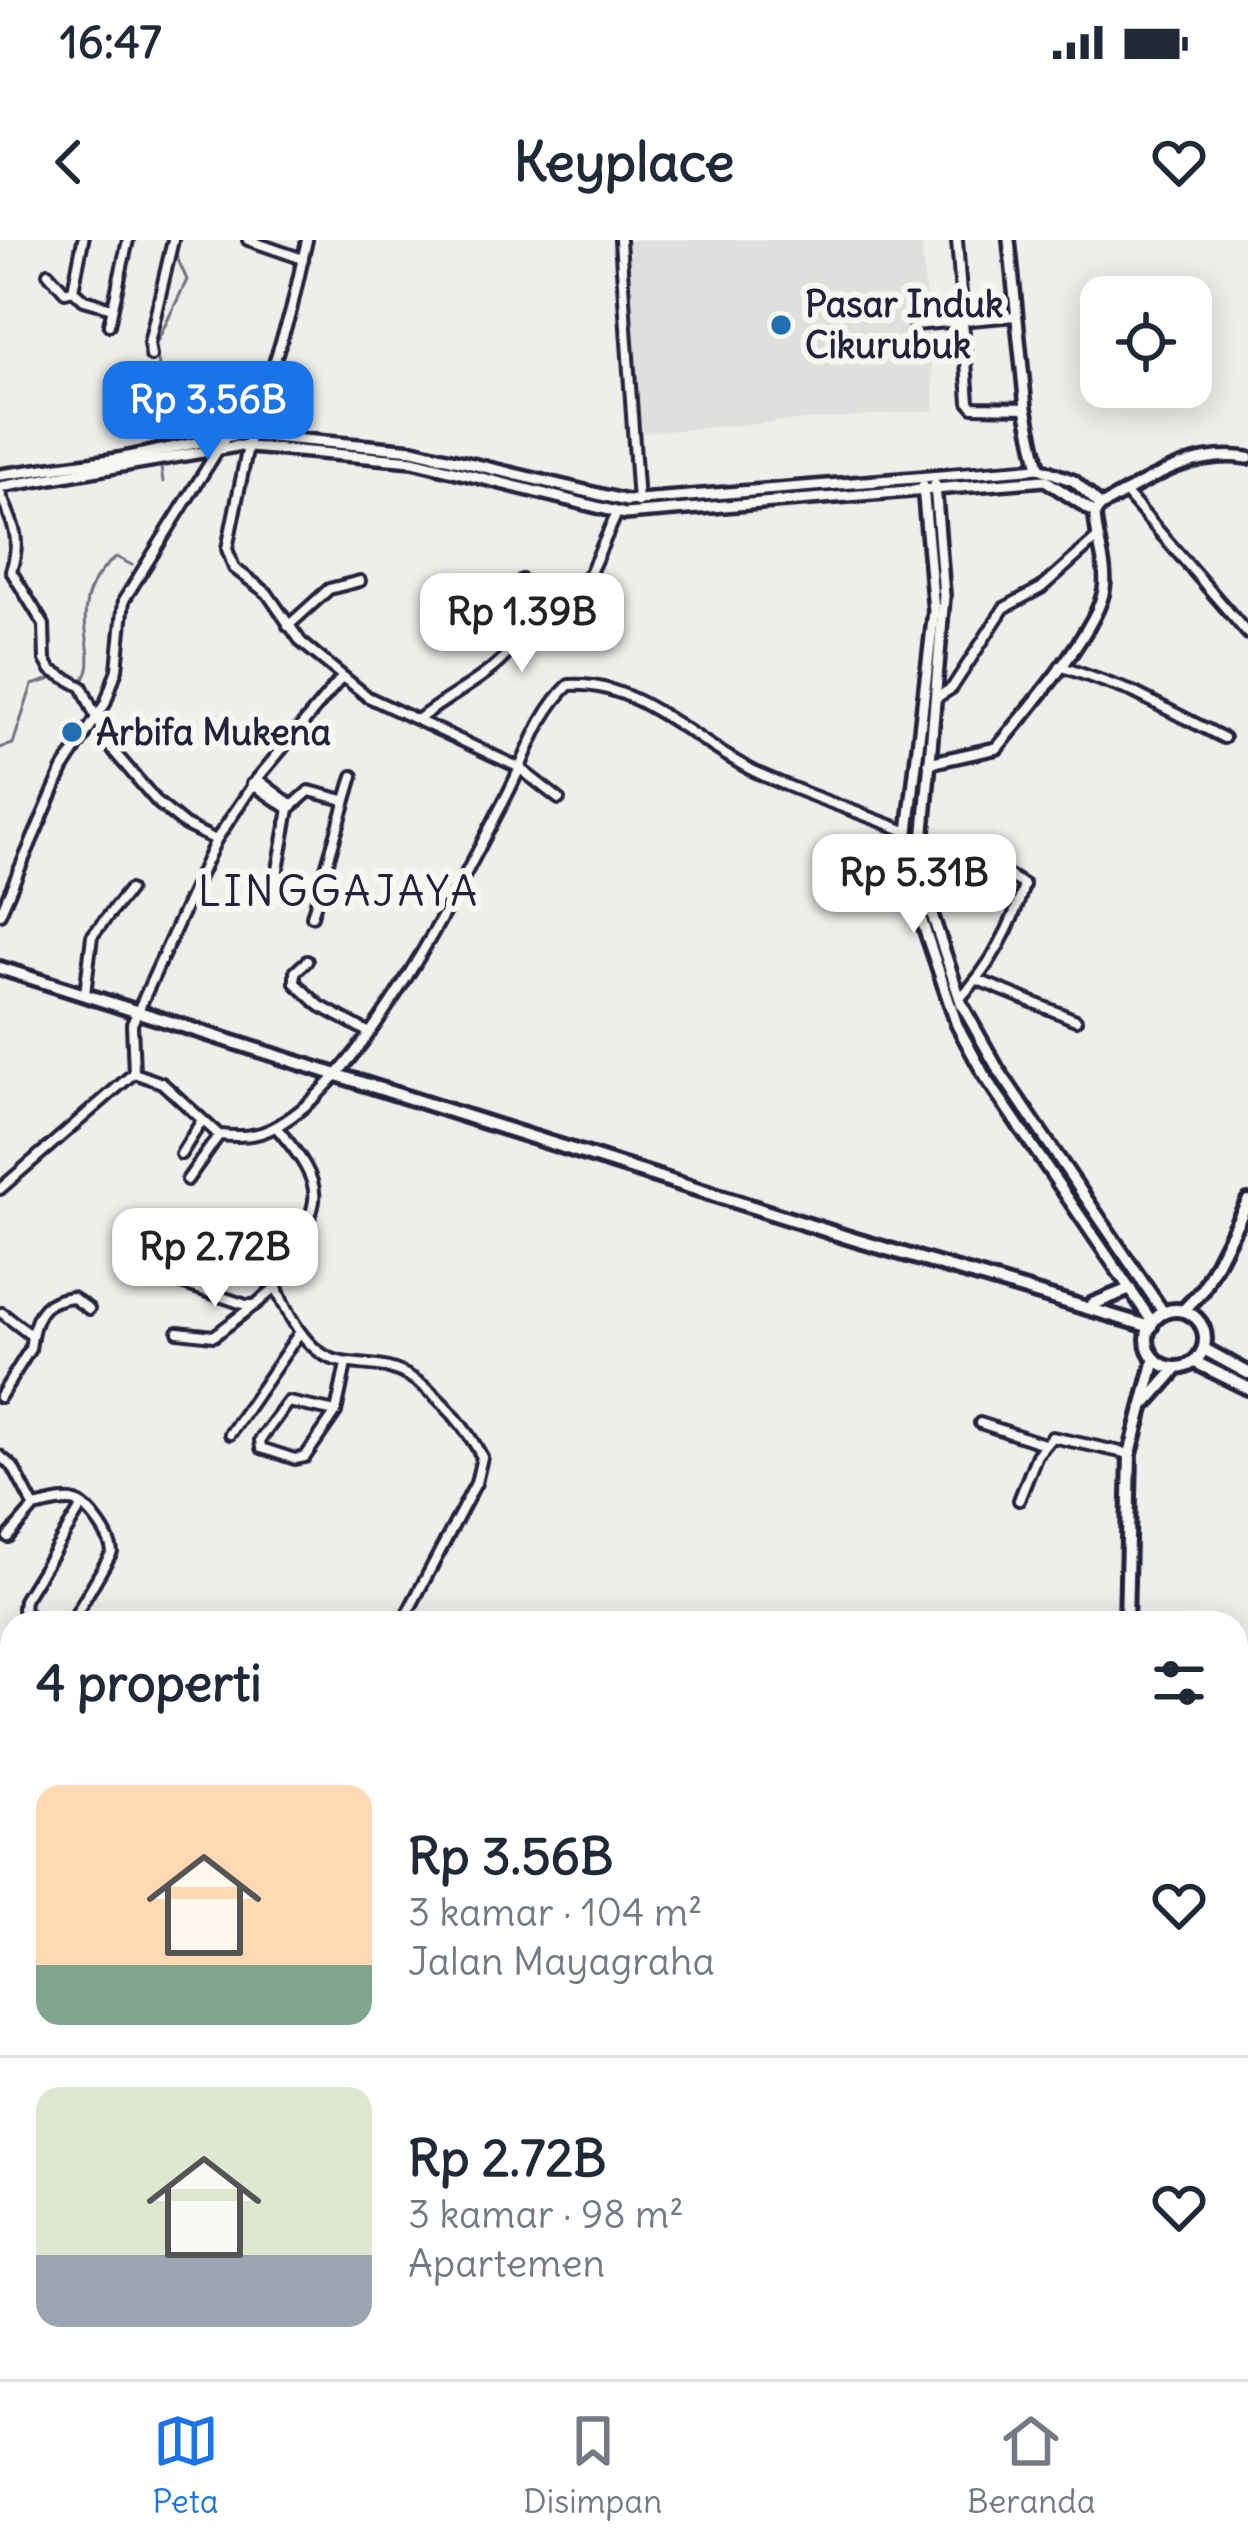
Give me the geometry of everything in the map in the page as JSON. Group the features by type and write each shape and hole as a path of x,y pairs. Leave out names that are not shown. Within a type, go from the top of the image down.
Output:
{"main road":[{"path":"0,968 853,1239 1152,1325"},
{"path":"1149,1346 1152,1325 1164,1313 1184,1311 1203,1290 1248,1201"},
{"path":"1090,1305 1130,1289"},
{"path":"1144,1405 1204,1348 1203,1290"},
{"path":"1184,1311 1201,1324"},
{"path":"1121,1317 1155,1359 1130,1454 1126,1611"},
{"path":"1204,1348 1248,1373"},
{"path":"1155,1359 1177,1369"},
{"path":"1195,1361 1248,1388"}],"street":[{"path":"74,290 83,240"},
{"path":"109,325 128,240"},
{"path":"151,356 149,343 173,240"},
{"path":"248,240 303,259"},
{"path":"307,240 291,310 249,442 227,548 230,560 266,593 288,626 342,677 395,712 518,767 559,799"},
{"path":"620,240 639,513"},
{"path":"957,240 971,405 1026,408"},
{"path":"1009,240 1026,408 1039,468"},
{"path":"48,273 64,292 74,290"},
{"path":"74,290 84,300 112,308"},
{"path":"914,325 1015,316"},
{"path":"0,914 63,769 117,669 124,600 226,436"},
{"path":"164,456 226,436 413,461 617,513 929,485 1039,468 1063,474 1098,509 1096,539 1105,588 1093,617 998,748 929,763"},
{"path":"216,840 185,825 158,803 109,746 79,684 50,670 44,625 11,571 20,545 0,490 249,442 413,450 583,492 638,500 1045,480 1098,509"},
{"path":"1098,509 1178,465 1210,455 1248,458"},
{"path":"0,476 141,460"},
{"path":"929,485 944,596 935,699 928,712 908,832 908,875 934,942 998,1069 1164,1313"},
{"path":"929,485 934,611 920,878 934,942 957,1025 984,1075 1152,1325"},
{"path":"1125,493 1248,634"},
{"path":"576,588 590,573 617,513"},
{"path":"935,699 952,688 1004,608 1041,588 1096,539"},
{"path":"419,719 450,694 504,664 529,606 522,580"},
{"path":"288,626 329,589 360,581"},
{"path":"1060,666 1133,692 1223,737"},
{"path":"134,1073 130,1043 137,1012 216,840 255,782 342,677"},
{"path":"134,1073 162,1083 219,1135 254,1135 276,1127 333,1075 434,933 518,767 569,685 591,683 634,695 670,722 760,774 908,832"},
{"path":"312,916 353,776"},
{"path":"255,782 290,807"},
{"path":"340,889 277,875 290,807 309,791 344,800"},
{"path":"960,998 978,980 1024,885 967,849"},
{"path":"85,996 92,936 129,890"},
{"path":"307,961 295,972 295,983 320,1006 368,1032"},
{"path":"978,980 1076,1020"},
{"path":"984,1075 998,1069"},
{"path":"0,1189 134,1073"},
{"path":"181,1154 201,1122"},
{"path":"276,1127 308,1165 314,1183 309,1224 275,1273 276,1287 300,1332 316,1352 346,1364 412,1378 466,1431 482,1456 476,1483 408,1611"},
{"path":"187,1180 219,1135"},
{"path":"135,1259 227,1301 255,1305"},
{"path":"178,1331 214,1336 276,1287"},
{"path":"0,1396 30,1349 36,1317 56,1299 72,1297 89,1309"},
{"path":"2,1313 32,1336"},
{"path":"230,1434 300,1332"},
{"path":"336,1412 288,1402 260,1440 261,1448 295,1459 304,1457 336,1412 346,1364"},
{"path":"980,1424 1044,1444"},
{"path":"1019,1500 1044,1444 1052,1438 1130,1454"},
{"path":"0,1456 13,1467 34,1507"},
{"path":"8,1537 17,1521 34,1507 70,1501 82,1506 113,1546 78,1611"},
{"path":"25,1611 24,1600 82,1506"},
{"path":"522,2379 534,2379"}],"shaded area":[{"name":"Pasar Induk Cikurubuk","path":"629,240 921,240 935,410 640,433"}],"waterway":[{"path":"157,445 155,402 161,377 155,346 187,280 176,255 178,240"},
{"path":"160,460 163,482"},
{"path":"0,748 13,744 32,685 55,678 75,688 85,677 88,596 97,576 116,557 132,565"}],"place":[{"name":"Pasar Induk Cikurubuk","path":"781,325"},
{"name":"Arbifa Mukena","path":"72,732"}],"district":[{"name":"LINGGAJAYA","path":"339,891"}]}
